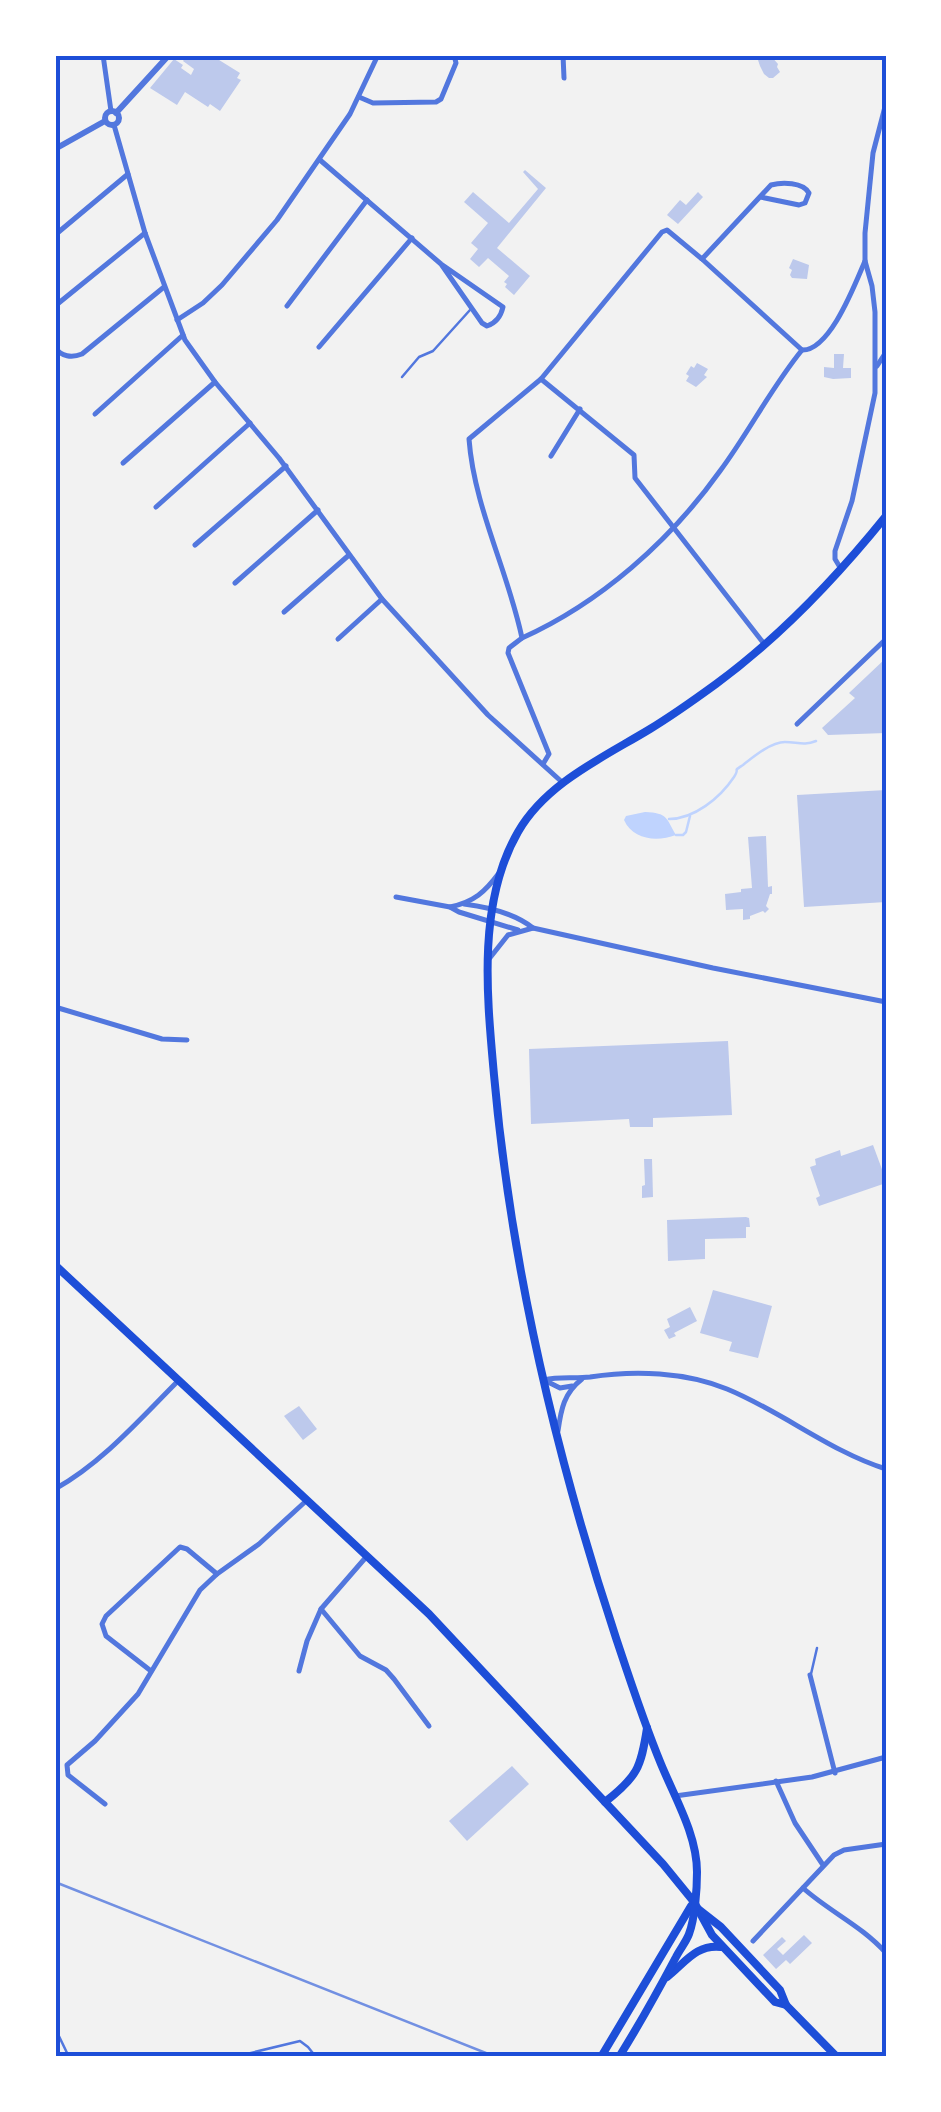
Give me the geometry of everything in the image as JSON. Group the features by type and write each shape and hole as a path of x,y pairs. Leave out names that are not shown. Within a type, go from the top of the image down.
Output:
{"main road":[{"path":"619,2057 689,1934 698,1869 692,1841 647,1728 610,1617 557,1437 526,1300 501,1150 492,1050 488,960 493,910 503,868 526,820 564,783 686,706 765,645 841,569 886,516"},
{"path":"55,1265 440,1626 663,1864 696,1905 780,1990 786,2005 837,2057"},
{"path":"606,1802 629,1782 639,1766 647,1728"},
{"path":"696,1905 706,1928 722,1947 775,2002 786,2005"},
{"path":"601,2057 696,1905"},
{"path":"667,1977 698,1949 722,1947"}],"street":[{"path":"102,55 114,112 119,118 114,125"},
{"path":"105,121 106,114 114,112 169,55"},
{"path":"177,320 203,303 246,260 320,160 360,97 378,55"},
{"path":"360,97 373,102 436,102 441,99 456,63 454,55"},
{"path":"563,55 564,78"},
{"path":"841,569 834,559 835,551 855,489 876,393 872,286 865,261 865,233 873,153 886,103"},
{"path":"105,121 114,125"},
{"path":"55,150 105,121"},
{"path":"114,125 145,233 182,335 214,382 286,466 382,599 488,714 564,783"},
{"path":"320,160 441,264 503,306 501,315 487,326 482,323 441,264"},
{"path":"55,235 128,174"},
{"path":"702,259 760,197 776,183 802,186 809,193 805,203 799,204 760,197"},
{"path":"286,306 367,200"},
{"path":"522,638 483,508 469,439 541,380 666,230 802,350 818,346 851,295 865,261"},
{"path":"55,306 145,233"},
{"path":"320,347 412,238"},
{"path":"55,347 65,356 82,354 164,287"},
{"path":"95,414 182,335"},
{"path":"544,764 549,754 508,654 509,648 589,602 672,527 722,469 802,350"},
{"path":"875,368 886,352"},
{"path":"541,380 634,455 635,478 765,645"},
{"path":"122,463 214,382"},
{"path":"551,456 580,409"},
{"path":"156,507 250,423"},
{"path":"195,545 286,466"},
{"path":"235,583 318,510"},
{"path":"284,612 349,555"},
{"path":"338,639 382,599"},
{"path":"797,724 886,639"},
{"path":"450,907 481,895 503,868"},
{"path":"396,897 450,907 520,930"},
{"path":"464,904 522,920 533,928"},
{"path":"488,960 504,939 533,928 886,1002"},
{"path":"55,1007 162,1039 187,1040"},
{"path":"544,1380 659,1374 724,1388 839,1451 886,1470"},
{"path":"557,1437 563,1404 575,1385 585,1378"},
{"path":"544,1380 560,1388 575,1385"},
{"path":"55,1489 119,1440 178,1381"},
{"path":"105,1804 68,1775 66,1768 138,1694 200,1590 308,1500"},
{"path":"151,1672 106,1636 102,1624 106,1616 180,1548 187,1549 217,1574"},
{"path":"298,1670 321,1609 368,1556"},
{"path":"321,1609 360,1656 394,1678 429,1726"},
{"path":"810,1676 835,1773"},
{"path":"675,1796 835,1773 886,1757"},
{"path":"776,1782 795,1823 823,1866"},
{"path":"753,1941 834,1855 886,1844"},
{"path":"803,1888 862,1929 886,1953"}],"lane":[{"path":"402,377 420,357 434,351 471,309"},
{"path":"810,1676 817,1648"},
{"path":"55,2028 69,2057"},
{"path":"234,2057 300,2042 316,2057"}],"water":[{"path":"645,812 665,818 676,835 654,839 633,832 624,820 626,816"}],"building":[{"path":"187,55 211,55 240,73 237,78 241,80 220,111 185,92 177,105 150,88 174,59 191,75 194,69 183,61"},
{"path":"765,55 778,64 780,72 773,78 764,74 760,66 758,60"},
{"path":"525,170 546,188 497,248 530,276 514,295 505,287 509,276 488,258 479,267 470,259 478,249 471,243 488,223 464,202 473,192 509,223 538,189"},
{"path":"698,192 703,197 678,224 667,215 680,200 686,205"},
{"path":"793,259 809,265 807,279 792,278 789,268"},
{"path":"834,354 844,354 843,368 851,368 851,378 824,377 824,367 834,368"},
{"path":"697,363 708,369 704,375 707,377 696,387 686,381 686,374"},
{"path":"886,658 886,733 828,735 822,728 855,698 849,693"},
{"path":"886,790 886,902 804,907 797,795"},
{"path":"766,836 768,887 772,886 766,906 769,909 743,920 743,909 726,910 725,894 752,888 748,837"},
{"path":"728,1041 732,1115 653,1118 653,1127 630,1127 629,1119 531,1124 529,1049"},
{"path":"873,1145 883,1172 886,1171 886,1183 819,1206 816,1198 820,1196 810,1167 816,1165 815,1159 840,1150 841,1156"},
{"path":"644,1159 652,1159 653,1197 642,1198 645,1185"},
{"path":"746,1217 750,1227 746,1227 746,1238 705,1239 705,1259 668,1261 667,1220"},
{"path":"713,1290 772,1306 758,1358 729,1351 732,1342 700,1333"},
{"path":"690,1307 697,1321 669,1339 664,1330 670,1327 667,1319"},
{"path":"299,1406 317,1429 303,1440 284,1416"},
{"path":"512,1766 529,1784 467,1841 449,1821"},
{"path":"804,1935 812,1943 790,1964 786,1960 776,1969 763,1955 782,1937 786,1941 777,1949 783,1955"}],"waterway":[{"path":"669,819 706,806 728,785 737,769 768,747 816,741"},
{"path":"676,835 686,832 690,816"}],"railway":[{"path":"55,1882 496,2057"}]}
